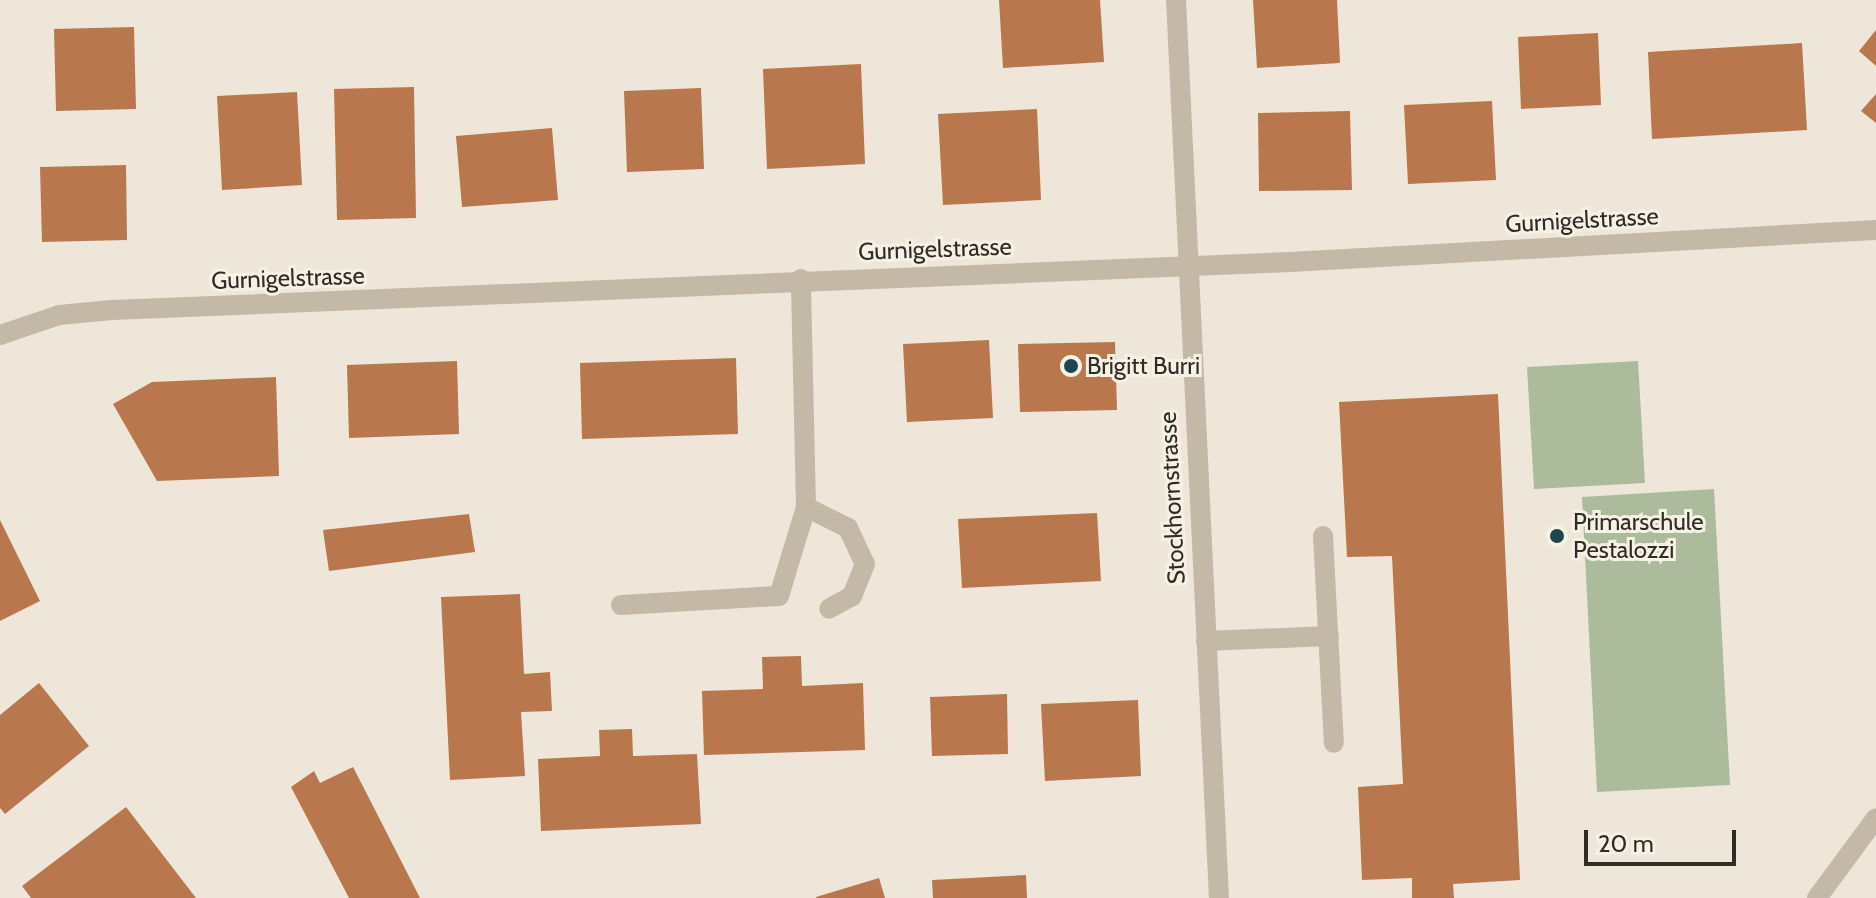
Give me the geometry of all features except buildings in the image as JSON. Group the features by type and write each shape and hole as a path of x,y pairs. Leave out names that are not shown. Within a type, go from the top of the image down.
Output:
{"street":[{"name":"Stockhornstrasse","path":"1176,0 1219,898"},
{"name":"Gurnigelstrasse","path":"0,335 59,315 112,310 801,279 1188,266 1876,230"},
{"path":"621,605 779,596 806,507 801,279"},
{"path":"806,507 848,528 865,564 852,596 829,609"},
{"path":"1323,536 1334,743"},
{"path":"1206,641 1329,636"},
{"path":"1817,898 1876,818"}],"green space":[{"path":"1638,361 1645,483 1534,489 1527,367"},
{"path":"1714,489 1730,785 1597,792 1582,497"}],"place":[{"name":"Brigitt Burri","path":"1071,366"},
{"name":"Primarschule Pestalozzi","path":"1557,536"}]}
